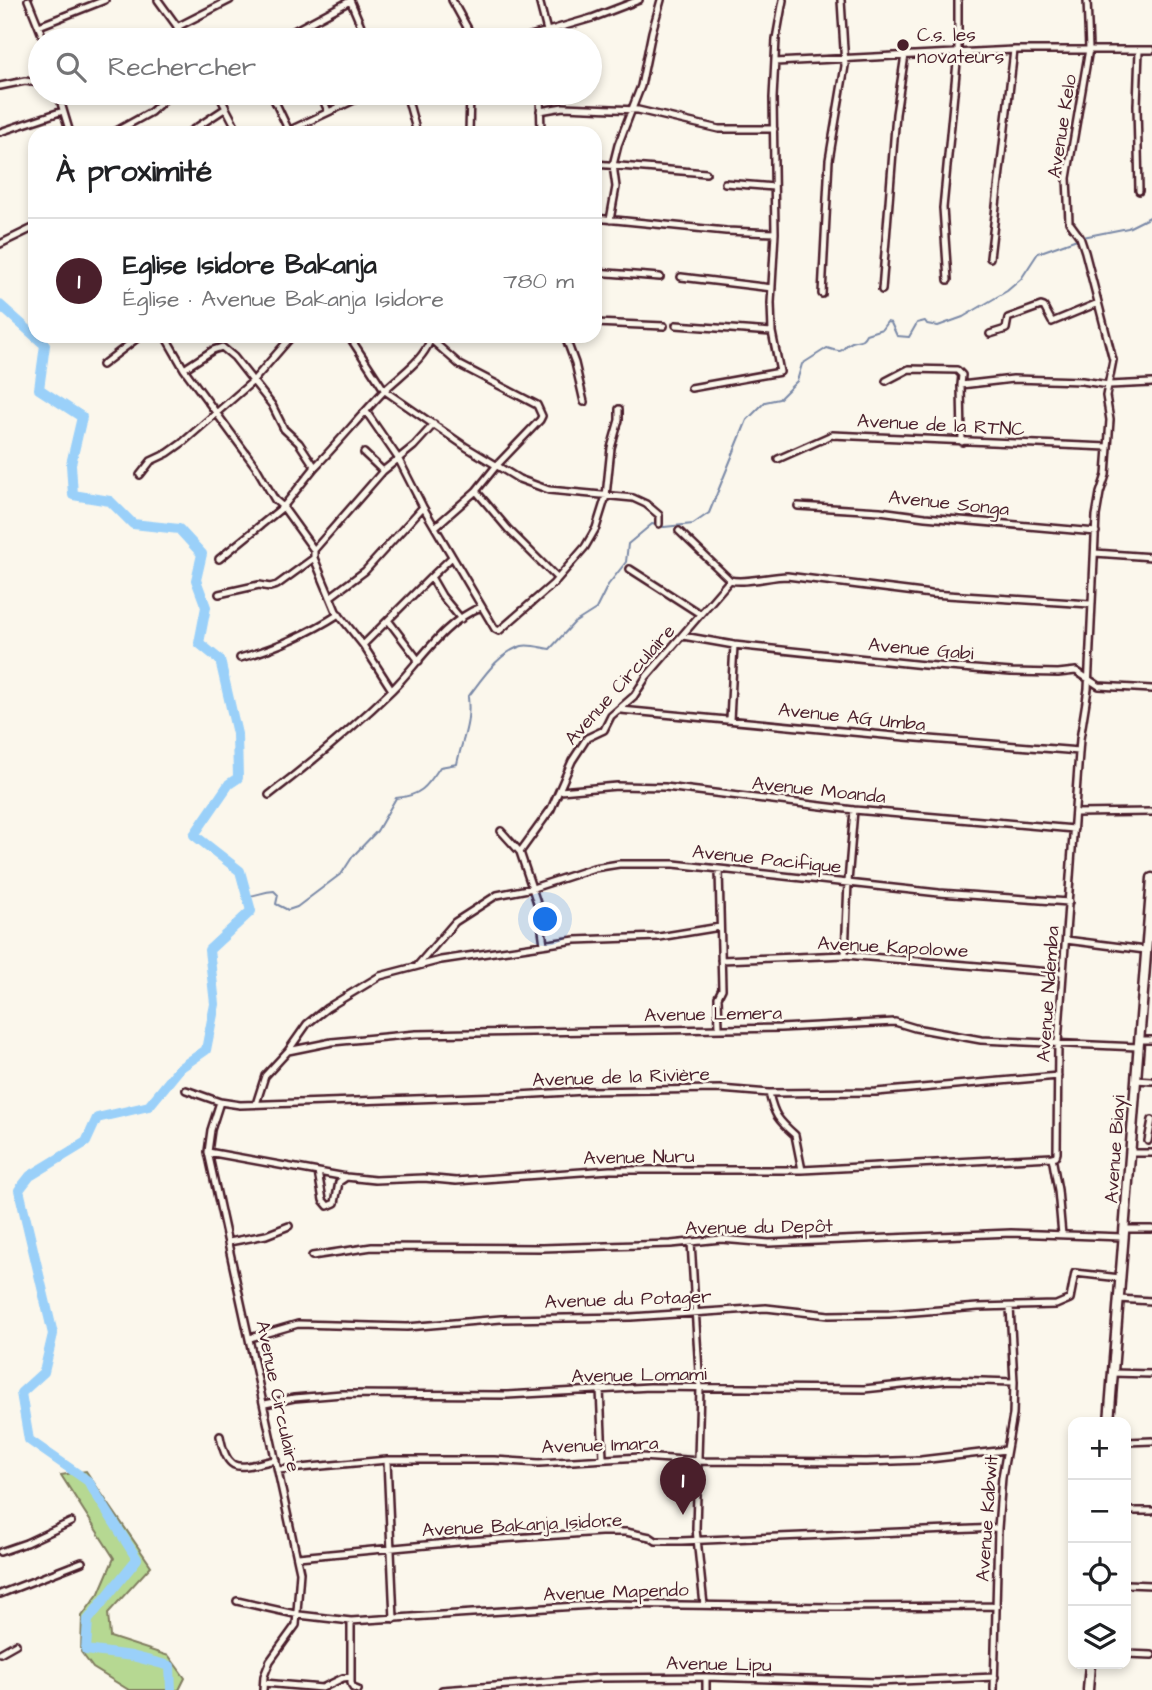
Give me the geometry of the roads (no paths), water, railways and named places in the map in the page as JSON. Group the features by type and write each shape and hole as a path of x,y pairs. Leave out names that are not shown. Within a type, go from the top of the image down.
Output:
{"street":[{"path":"28,0 39,26 105,0"},
{"path":"158,0 177,26 230,0"},
{"path":"300,28 350,0 362,28"},
{"path":"452,0 467,28"},
{"path":"539,0 546,28"},
{"path":"557,28 639,0"},
{"path":"610,220 616,187 613,165 620,135 627,124 641,86 661,0"},
{"path":"691,388 780,371 772,331 772,288 775,233 775,62 783,0"},
{"path":"822,294 829,160 845,57 841,0"},
{"path":"948,280 943,208 958,52 958,0"},
{"name":"Avenue Kelo","path":"1087,0 1089,49 1067,177 1069,222 1080,237 1085,252 1112,359 1107,400 1110,420 1106,475 1098,501 1096,532"},
{"path":"775,62 1014,50 1152,50"},
{"path":"990,258 1014,50"},
{"path":"1139,50 1139,191"},
{"path":"881,290 898,95 905,55"},
{"path":"0,86 28,81"},
{"path":"61,105 68,126"},
{"path":"126,126 160,105"},
{"path":"224,105 235,126"},
{"path":"276,105 284,126"},
{"path":"325,105 328,111"},
{"path":"298,126 342,105"},
{"path":"409,105 415,126"},
{"path":"469,126 470,105"},
{"path":"540,105 541,126"},
{"path":"540,111 563,107 632,109 719,129 774,129"},
{"path":"199,126 226,108"},
{"path":"0,132 63,111"},
{"path":"602,164 706,173"},
{"path":"725,183 774,187"},
{"path":"602,219 775,233"},
{"path":"0,244 28,230"},
{"path":"602,273 660,277"},
{"path":"681,277 772,288"},
{"path":"990,334 1006,329 1009,318 1041,306 1052,322 1098,303"},
{"path":"602,323 664,326"},
{"path":"676,325 772,331"},
{"path":"102,365 131,343"},
{"path":"168,343 184,369 256,467 275,500 314,550 314,558 339,614 392,690"},
{"path":"141,475 151,461 169,453 182,443 253,381 286,343"},
{"path":"353,343 384,391 466,447 519,479 549,490 633,498 659,515 659,524"},
{"path":"219,559 283,507 315,467 429,343"},
{"path":"435,343 460,365 528,400 540,410 542,416 496,465 476,491 435,527"},
{"path":"568,343 584,402"},
{"path":"184,369 213,349 222,347 234,356 274,409 284,429 299,443 315,467"},
{"path":"886,381 909,369 961,371 962,442"},
{"path":"961,385 1013,379 1082,381 1109,385 1152,383"},
{"path":"366,413 398,458 481,607 499,631 557,579 589,541 600,521 619,409"},
{"path":"314,550 383,471 414,446 434,424"},
{"name":"Avenue de la RTNC","path":"778,459 832,435 1108,447"},
{"path":"364,453 383,471"},
{"path":"476,491 508,529 557,579"},
{"name":"Avenue Songa","path":"798,506 880,511 1096,532"},
{"path":"330,597 365,571 423,507"},
{"path":"679,531 730,580 741,582 766,576 787,576 931,594 1090,604"},
{"name":"Avenue Ndemba","path":"1062,1236 1052,1157 1057,1153 1058,1043 1079,751 1088,679 1096,532"},
{"path":"1095,553 1152,556"},
{"path":"363,645 452,557"},
{"path":"219,594 259,585 276,585 314,558"},
{"path":"630,569 700,614"},
{"path":"431,577 461,619"},
{"name":"Avenue Circulaire","path":"520,852 551,809 572,761 587,738 600,734 611,716 621,710 730,580"},
{"path":"269,795 313,762 392,690 461,619 481,607"},
{"path":"240,658 289,641 339,614"},
{"path":"388,620 419,661"},
{"name":"Avenue Gabi","path":"683,636 734,645 974,669 1058,673 1076,671 1099,686 1152,689"},
{"path":"730,720 734,645"},
{"name":"Avenue AG Umba","path":"621,710 1079,751"},
{"name":"Avenue Moanda","path":"560,791 617,786 665,788 854,810 1074,829"},
{"path":"845,955 854,810"},
{"path":"1075,814 1152,812"},
{"path":"501,831 520,852 539,909 544,944"},
{"name":"Avenue Pacifique","path":"418,965 438,941 470,911 497,895 533,888 610,865 674,864 939,893 1069,902"},
{"path":"719,870 722,989 718,997 719,1027"},
{"name":"Avenue Biayi","path":"1109,1417 1152,878"},
{"path":"256,1104 265,1076 316,1015 380,976 418,965 544,944 575,940 659,937 720,927"},
{"path":"1066,940 1145,950"},
{"name":"Avenue Kapolowe","path":"721,960 845,955 1063,973"},
{"name":"Avenue Lemera","path":"288,1051 387,1035 673,1031 719,1027 780,1028 895,1022 981,1040 1138,1043 1152,1040"},
{"name":"Avenue de la Rivière","path":"186,1090 220,1102 256,1104 489,1097 585,1091 720,1089 769,1093 876,1092 1058,1076"},
{"path":"1135,1080 1152,1081"},
{"path":"769,1093 774,1112 781,1124 795,1135 802,1170"},
{"name":"Avenue Circulaire","path":"220,1102 211,1130 208,1152 298,1557 299,1615"},
{"path":"1148,1141 1152,1120"},
{"path":"208,1152 318,1172 323,1200 328,1206 335,1203 339,1182 346,1177"},
{"path":"1130,1153 1152,1153"},
{"name":"Avenue Nuru","path":"318,1172 375,1180 424,1178 456,1181 610,1170 802,1170 1052,1157"},
{"path":"229,1242 266,1235 289,1226"},
{"name":"Avenue du Depôt","path":"312,1255 372,1247 542,1248 722,1239 799,1243 1011,1233 1062,1236 1152,1229"},
{"path":"691,1242 700,1388 698,1541 704,1605"},
{"name":"Avenue du Potager","path":"250,1338 298,1324 407,1327 501,1319 631,1317 766,1308 829,1315 1010,1307 1064,1303 1073,1293 1074,1273 1120,1278"},
{"path":"1118,1299 1152,1301"},
{"name":"Avenue Kabwit","path":"994,1690 998,1528 1006,1450 1013,1415 1010,1307"},
{"path":"1112,1373 1152,1374"},
{"name":"Avenue Lomami","path":"264,1404 294,1398 342,1394 506,1395 600,1389 700,1388 864,1389 949,1380 1014,1382"},
{"path":"600,1389 603,1458"},
{"path":"220,1436 223,1454 231,1464 238,1466 276,1460"},
{"path":"1131,1442 1152,1441"},
{"name":"Avenue Imara","path":"278,1470 387,1460 539,1463 603,1458 908,1461 1006,1450"},
{"path":"387,1460 394,1619"},
{"path":"1131,1511 1152,1511"},
{"path":"0,1552 71,1522"},
{"name":"Avenue Bakanja Isidore","path":"298,1557 392,1547 613,1532 643,1535 656,1541 698,1541 998,1528"},
{"path":"0,1594 82,1562"},
{"path":"1131,1584 1152,1585"},
{"name":"Avenue Mapendo","path":"237,1601 299,1615 351,1621 607,1604 997,1606"},
{"path":"299,1615 296,1625 277,1649 266,1669 263,1686 322,1688 342,1678 351,1677"},
{"path":"351,1621 351,1677 354,1688 358,1690"},
{"path":"0,1653 16,1644"},
{"path":"1131,1654 1152,1655"},
{"path":"1088,1690 1090,1669"},
{"path":"706,1677 706,1690"},
{"name":"Avenue Lipu","path":"442,1690 599,1678 706,1677 864,1682 995,1677"}],"waterway":[{"path":"1083,237 1128,228 1152,216"},
{"path":"247,896 274,891 278,895 276,904 288,910 297,907 342,873 353,856 377,831 396,798 417,793 440,767 457,764 467,724 468,697 492,667 506,654 522,646 550,649 574,623 596,609 608,585 626,562 628,544 652,524 664,527 693,524 709,513 747,420 765,402 779,399 797,381 802,364 827,348 841,351 866,334 882,329 887,322 891,323 897,336 909,337 917,323 925,321 938,326 963,317 1007,291 1021,279 1038,253 1077,239"},
{"path":"0,305 28,330"},
{"path":"43,343 45,345 39,389 82,417 71,464 73,495 110,501 133,524 179,529 202,554 196,580 206,607 199,643 220,660 237,734 238,778 229,784 194,835 240,871 251,911 209,950 215,1004 206,1050 180,1068 149,1106 97,1118 86,1142 30,1176 19,1190 53,1334 44,1372 21,1393 29,1440 88,1481 137,1559 88,1620 86,1650 132,1656 170,1666 171,1690"}],"place":[{"name":"C.s. les novateurs","path":"903,45"},
{"name":"Eglise Isidore Bakanja","path":"683,1515"}]}
